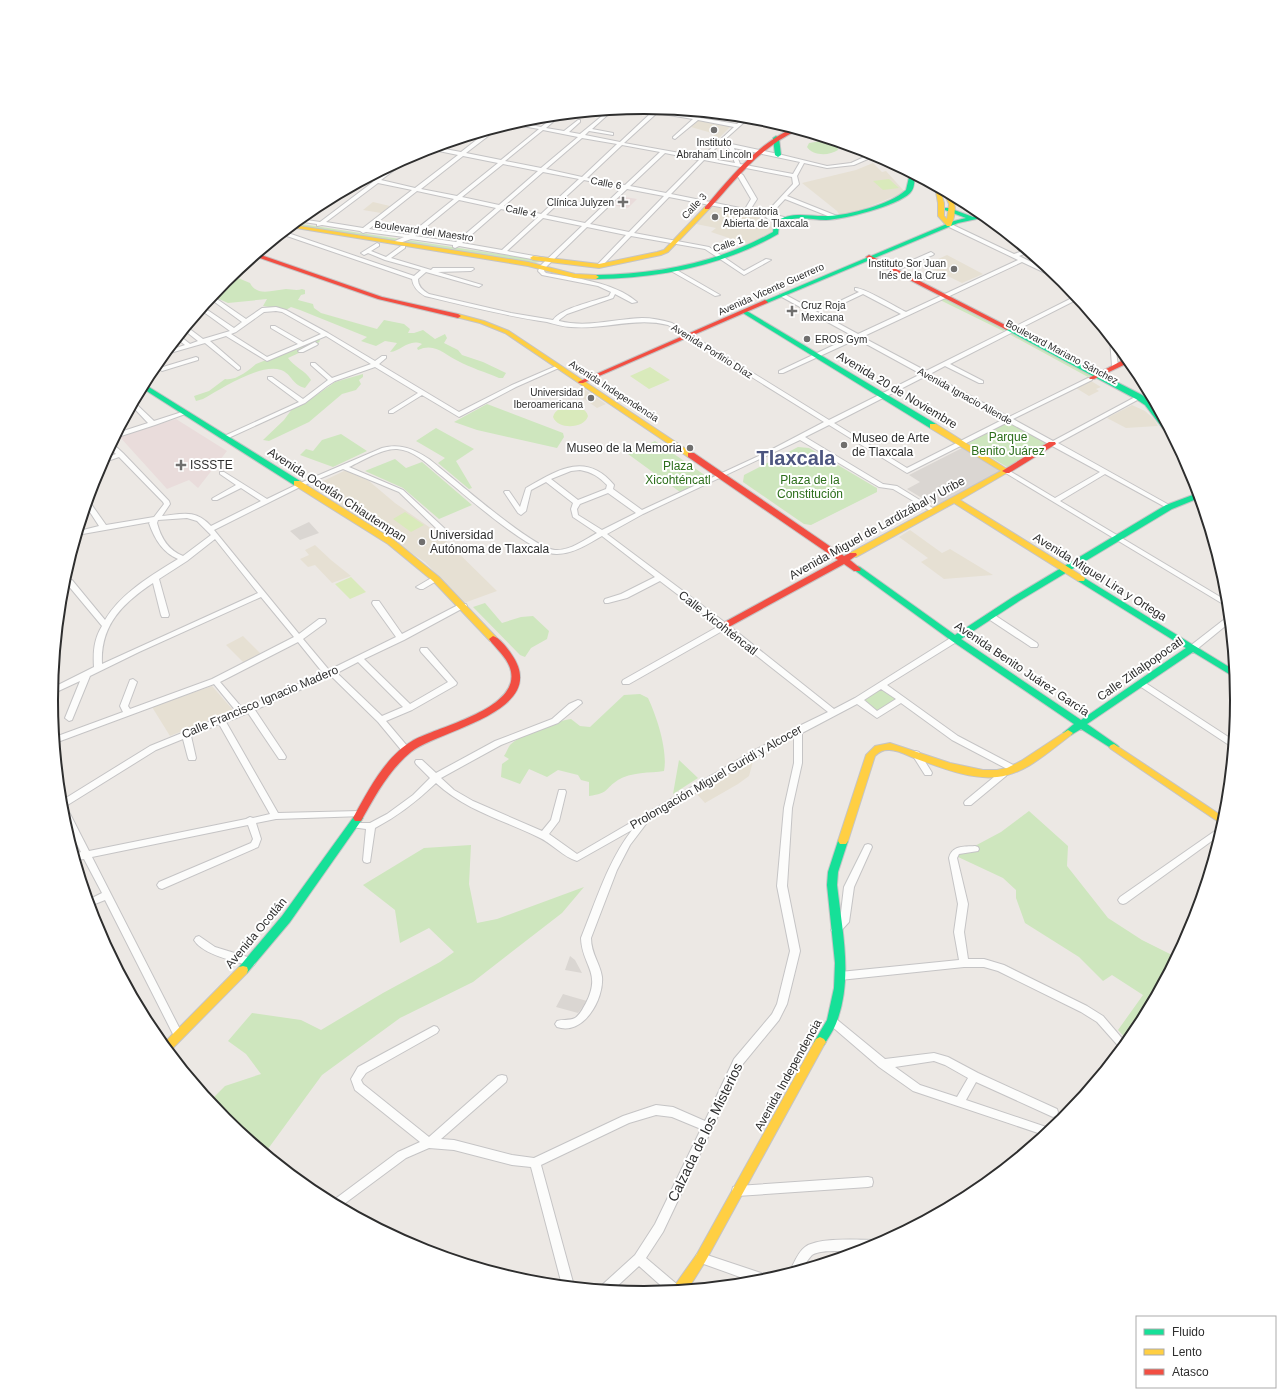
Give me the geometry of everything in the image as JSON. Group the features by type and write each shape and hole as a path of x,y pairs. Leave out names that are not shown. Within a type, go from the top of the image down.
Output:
{"main road":[{"name":"Calle 3","path":"596,266 659,254 666,251 711,204 741,169 776,138 789,132"},
{"path":"776,138 778,154"},
{"path":"779,221 794,216 835,217 857,213 907,193 910,189 911,179"},
{"path":"939,194 941,203 941,216 949,225"},
{"path":"949,225 952,208 950,201"},
{"path":"941,203 971,218"},
{"path":"952,208 965,210"},
{"name":"Avenida Vicente Guerrero","path":"581,382 866,259 949,225 976,217"},
{"name":"Calle 1","path":"546,264 563,274 593,278 609,278 674,270 721,258 750,248 772,237 776,233 779,221"},
{"name":"Boulevard del Maestro","path":"303,224 320,225 441,247 456,245 546,264 596,266"},
{"path":"299,227 360,233"},
{"path":"441,247 546,264"},
{"name":"Avenida Independencia","path":"261,257 380,298 493,326 507,332 721,476"},
{"name":"Avenida Independencia","path":"258,259 378,301 416,311 493,326"},
{"name":"Boulevard Mariano Sánchez","path":"866,259 893,270 901,277"},
{"name":"Boulevard Mariano Sánchez","path":"866,259 1136,399 1148,403 1153,410"},
{"name":"Avenida 20 de Noviembre","path":"745,312 1006,471"},
{"path":"1093,377 1123,362"},
{"name":"Avenida Ocotlán Chiautempan","path":"148,389 391,542 436,579 505,652 512,663 516,677 513,689 504,700 487,713 416,742 405,749 384,775 354,825"},
{"name":"Avenida Miguel de Lardizábal y Uribe","path":"724,626 954,500 1052,444"},
{"name":"Avenida Benito Juárez García","path":"721,476 844,559 955,639 1218,818"},
{"path":"955,639 1016,599 1169,508 1193,497"},
{"name":"Avenida Miguel Lira y Ortega","path":"954,500 1229,671"},
{"name":"Calle Zitlalpopocatl","path":"1003,774 1014,769 1082,724 1193,648"},
{"name":"Avenida Independencia","path":"683,1285 701,1258 832,1021 838,998 840,976 832,889 833,872 871,756 878,748 890,746 968,770 990,774 1003,774"},
{"name":"Avenida Ocotlán","path":"170,1044 251,962 280,927 354,825"}],"street":[{"path":"504,251 653,114"},
{"path":"456,245 605,115"},
{"path":"684,115 738,126"},
{"path":"675,138 698,118"},
{"path":"387,259 404,241 551,122"},
{"path":"565,133 578,122"},
{"path":"596,266 718,143 742,122"},
{"path":"527,126 703,159 741,169 794,176"},
{"path":"589,130 611,134"},
{"path":"356,258 377,245 358,239 360,233 485,136"},
{"path":"718,143 778,154 821,166 841,167 865,158"},
{"path":"730,145 754,199 747,210"},
{"name":"Calle 6","path":"443,150 747,210 779,221"},
{"path":"634,302 600,285 544,274 541,271 546,264 663,152"},
{"path":"779,221 767,216 796,184 794,176 803,161"},
{"path":"320,225 388,173"},
{"name":"Calle 4","path":"374,180 629,234 707,248 744,273 768,260"},
{"path":"784,197 835,217"},
{"name":"Boulevard del Maestro","path":"306,222 320,225"},
{"path":"949,225 1040,268"},
{"path":"288,235 415,278 425,270 471,269"},
{"name":"Boulevard del Maestro","path":"404,241 504,251 546,264"},
{"path":"367,251 387,259 479,285"},
{"path":"1014,256 1022,253"},
{"path":"893,270 931,254"},
{"path":"781,372 1022,260"},
{"path":"674,270 717,295"},
{"name":"Avenida Porfirio Díaz","path":"415,278 415,282 420,292 433,297 511,315 576,326 654,320 670,324 688,337 907,471 962,443"},
{"path":"856,289 906,314"},
{"path":"556,322 556,319 565,313 611,297 614,291"},
{"path":"842,302 864,292"},
{"name":"Avenida Ignacio Allende","path":"782,295 1169,508"},
{"path":"210,529 300,485 390,447 407,448 427,460 510,527 544,549 557,552 570,550 641,513 800,437 1071,300"},
{"path":"216,301 246,322"},
{"path":"173,351 234,331 262,310 268,309 284,311 328,335 459,415 514,386 558,367"},
{"path":"206,311 234,331"},
{"path":"273,327 303,344"},
{"path":"189,330 238,368"},
{"path":"226,333 267,359 328,335"},
{"path":"301,351 328,335"},
{"path":"182,340 189,346"},
{"path":"1113,349 1115,366"},
{"path":"269,351 276,356"},
{"path":"224,438 302,402 313,396 322,386 332,380 376,364 384,357"},
{"path":"161,369 162,370 196,360"},
{"path":"313,364 332,380"},
{"path":"945,364 981,382"},
{"path":"962,443 1093,377"},
{"path":"270,378 302,402"},
{"path":"391,412 422,393"},
{"name":"Avenida Miguel de Lardizábal y Uribe","path":"1052,444 1136,399"},
{"path":"137,408 153,424"},
{"path":"122,434 185,413"},
{"path":"800,437 881,486 895,487 934,510"},
{"path":"115,449 166,501 167,504 153,524 158,538 170,552 176,557 184,559"},
{"path":"111,458 120,454"},
{"path":"506,492 521,512 524,511 528,489 572,468 581,466 604,477 610,485 609,490"},
{"path":"344,467 401,491 441,529"},
{"name":"Avenida 20 de Noviembre","path":"1006,471 1221,601"},
{"path":"1055,501 1104,472"},
{"path":"222,473 267,502"},
{"path":"547,479 578,503 609,490"},
{"path":"215,499 242,485"},
{"path":"609,490 641,513"},
{"name":"Calle Xicohténcatl","path":"578,503 574,509 575,516 602,533 724,626 834,713"},
{"path":"91,508 104,528"},
{"path":"83,532 157,519 193,516 198,518 210,529 261,594 330,673 381,720 405,749"},
{"path":"98,669 96,650 106,626 118,606 143,585 184,559 215,536"},
{"path":"154,578 165,615"},
{"path":"608,601 624,596 660,578"},
{"path":"420,587 436,579"},
{"path":"70,583 106,626"},
{"path":"58,688 136,650 261,594"},
{"path":"376,603 401,638"},
{"name":"Calle Francisco Ignacio Madero","path":"67,800 153,748 250,709 330,673 463,606"},
{"path":"990,616 1034,645"},
{"path":"59,739 215,681 299,638 322,621"},
{"name":"Calle Zitlalpopocatl","path":"1193,648 1225,623"},
{"name":"Avenida Miguel de Lardizábal y Uribe","path":"626,682 724,626"},
{"name":"Prolongación Miguel Guridi y Alcocer","path":"543,835 577,858 649,814 798,730 858,700 955,639"},
{"path":"381,720 409,708 453,683 424,650"},
{"path":"360,659 409,708"},
{"path":"69,718 86,675"},
{"path":"215,681 240,712"},
{"path":"128,714 124,706 133,682"},
{"path":"1141,683 1229,741"},
{"path":"881,685 955,738 1014,769"},
{"path":"858,700 877,715 902,699"},
{"path":"354,825 372,826 390,816 416,797 436,777 498,743 555,721 572,706 578,703"},
{"path":"250,709 282,757"},
{"path":"221,720 276,816"},
{"name":"Calzada de los Misterios","path":"610,1285 639,1259 659,1228 706,1126 738,1062 776,1016 782,1004 795,951 782,886 788,808 798,763 798,730"},
{"path":"186,734 192,758"},
{"path":"916,754 928,773"},
{"path":"419,762 451,792 470,803 543,835 555,821 562,792"},
{"path":"968,803 1003,774"},
{"path":"79,856 250,820 276,816 360,814"},
{"path":"560,1024 580,1020 586,1014 595,996 597,977 585,949 586,938 613,870 627,843 649,814"},
{"path":"162,885 256,845 257,839 250,820"},
{"path":"72,826 178,1035"},
{"path":"367,860 372,826"},
{"path":"1123,900 1214,835"},
{"path":"836,930 844,922 849,887 868,847"},
{"path":"964,963 959,932 963,904 953,858 957,851 975,849"},
{"path":"94,901 107,895"},
{"path":"199,940 212,950 251,962"},
{"path":"840,976 964,963 984,963 1001,968 1084,1009 1100,1019 1120,1042"},
{"path":"832,1021 883,1064 917,1088 1042,1130"},
{"path":"434,1030 362,1070 356,1079 359,1087 429,1143 454,1145 512,1160 535,1163 627,1119 656,1110 673,1112 706,1126"},
{"path":"883,1064 934,1056 1053,1112"},
{"path":"960,1102 974,1076"},
{"path":"340,1200 402,1155 429,1143 502,1078"},
{"path":"535,1163 567,1281"},
{"path":"737,1191 868,1182"},
{"path":"799,1265 803,1257 810,1250 820,1247 856,1246"},
{"path":"701,1258 752,1276"},
{"path":"639,1259 670,1285"}],"shaded area":[{"name":"Instituto Abraham Lincoln","path":"698,120 731,126 717,140 712,133 691,127"},
{"path":"873,163 882,172 886,171 905,192 854,213 840,216 837,211 802,183 856,170"},
{"name":"Clínica Julyzen","path":"619,196 637,199 628,208 610,205"},
{"path":"373,202 390,206 381,213 363,210"},
{"path":"712,206 746,213 745,214 764,219 772,228 772,234 750,245 711,232 716,228 696,224"},
{"name":"Instituto Sor Juan Inés de la Cruz","path":"947,255 983,274 962,283 925,265"},
{"path":"1091,381 1101,387 1096,389 1099,391 1089,396 1076,388"},
{"name":"Universidad Iberoamericana","path":"581,387 606,404 597,408 573,391"},
{"path":"1132,405 1145,411 1154,419 1158,426 1126,428 1107,418"},
{"name":"ISSSTE","path":"176,419 227,451 198,488 189,480 167,489 120,437 121,435"},
{"path":"962,448 1002,470 938,507 907,489 920,482 909,475"},
{"name":"Universidad Autónoma de Tlaxcala","path":"346,470 369,481 395,503 439,534 497,591 464,603 425,562 336,503 333,496 329,493 313,488 313,486"},
{"path":"309,522 319,533 300,540 290,531"},
{"path":"910,530 942,553 950,549 993,575 944,579 921,562 928,558 899,537"},
{"path":"315,545 351,576 332,583 315,565 308,567 300,559 309,555 305,550"},
{"path":"243,636 262,655 245,664 226,645"},
{"path":"212,686 233,710 170,736 152,707"},
{"path":"754,758 749,776 738,784 705,803 695,792"},
{"path":"570,956 575,960 582,973 565,970"},
{"path":"563,994 587,1001 578,1013 556,1007"}],"green space":[{"path":"820,141 837,147 838,150 821,154 810,150 807,147 809,143"},
{"path":"889,179 899,188 883,190 873,181"},
{"path":"302,224 538,260 539,262 535,263 300,226"},
{"path":"238,278 250,283 257,290 266,292 286,289 302,289 305,290 305,294 301,295 298,300 313,304 314,308 321,313 377,329 384,320 404,324 410,329 408,333 423,330 435,339 445,334 447,338 444,343 458,350 462,355 483,362 506,373 503,378 499,378 473,368 435,348 424,348 418,350 417,348 422,344 417,343 409,344 390,352 397,343 385,341 376,346 361,341 367,337 300,310 291,307 286,310 263,306 267,299 228,303 218,299"},
{"path":"946,298 1006,329 1003,331 940,300"},
{"path":"1013,333 1092,374 1088,377 1009,334"},
{"path":"319,339 320,341 316,345 288,358 311,380 305,388 297,384 288,374 281,370 262,370 241,378 203,399 196,401 194,396 209,391 225,379 238,377 256,364"},
{"path":"650,367 670,380 649,389 630,376"},
{"path":"363,374 363,377 359,380 361,384 356,390 342,394 309,422 269,441 263,440 284,420 292,409 311,399 335,382"},
{"path":"487,404 563,433 564,437 557,448 477,430 454,422"},
{"path":"571,406 579,407 584,410 588,416 586,420 582,423 571,426 565,426 556,421 553,417 557,410"},
{"name":"Parque Benito Juárez","path":"1009,422 1048,444 1007,467 968,443"},
{"path":"436,428 474,449 456,461 472,488 469,489 438,463 445,458 416,441"},
{"path":"341,434 367,451 333,467 300,455 306,449 313,451 322,440"},
{"name":"Plaza Xicohténcatl","path":"655,441 709,478 680,492 628,454"},
{"name":"Plaza de la Constitución","path":"798,447 809,448 877,488 877,492 811,525 804,524 743,482 744,475"},
{"path":"395,459 406,468 422,462 472,505 439,519 403,488 365,471"},
{"path":"405,512 424,525 411,532 393,519"},
{"path":"351,577 366,592 350,599 335,584"},
{"path":"485,603 502,623 521,617 533,616 549,631 547,639 531,648 525,657 520,655 473,607"},
{"path":"881,685 894,689 891,692 902,699 877,715 858,700"},
{"path":"640,694 648,698 658,724 663,744 665,763 664,771 641,773 623,777 604,792 589,796 589,782 581,780 578,775 558,770 547,777 529,769 520,784 501,777 502,764 509,759 504,756 510,745 530,732 548,725 571,719 580,726 590,727 624,695"},
{"path":"679,760 698,778 673,794"},
{"path":"1029,811 1068,846 1067,866 1108,918 1142,940 1172,955 1151,993 1124,1036 1118,1030 1143,995 1112,975 1103,981 1079,957 1025,923 1016,898 1016,890 1003,878 956,856 1001,832"},
{"path":"471,845 469,884 477,923 497,919 584,887 562,913 473,982 400,1018 322,1075 268,1149 214,1097 225,1086 261,1074 246,1054 228,1041 252,1013 301,1020 321,1030 383,993 440,962 454,952 429,928 400,943 395,910 363,885 424,848"}],"traffic: fast":[{"path":"776,138 778,155"},
{"path":"596,277 618,277 665,272 713,261 757,244 776,233 776,224 782,220 794,216 834,217 869,209 893,201 908,192 911,186 912,179"},
{"path":"947,209 971,218"},
{"path":"765,302 956,222 977,218"},
{"path":"745,312 933,426"},
{"path":"1007,328 1139,397 1151,407"},
{"path":"148,389 297,483"},
{"path":"955,639 1016,599 1169,507 1193,497"},
{"path":"857,569 955,639 1114,747"},
{"path":"1081,579 1229,671"},
{"path":"1068,733 1193,648"},
{"path":"243,970 286,919 358,818"},
{"path":"820,1042 832,1021 839,988 840,963 832,885 833,872 843,841"}],"traffic: slow":[{"path":"939,194 941,203 941,216 949,225 952,204 951,201"},
{"path":"533,258 599,266 659,254 666,251 707,208"},
{"path":"298,227 528,264 575,276 596,277"},
{"path":"458,316 482,322 507,332 691,455"},
{"path":"933,426 1006,471 954,500 1081,579"},
{"path":"297,483 391,542 436,579 493,639"},
{"path":"853,555 954,500"},
{"path":"843,841 871,755 878,748 890,746 950,766 983,773 997,773 1009,771 1025,764 1068,733"},
{"path":"1114,747 1218,818"},
{"path":"170,1045 243,970"},
{"path":"683,1285 701,1258 820,1042"}],"traffic: jam":[{"path":"707,208 747,163 770,143 789,132"},
{"path":"261,257 380,298 458,316"},
{"path":"869,257 1007,328"},
{"path":"581,382 765,302"},
{"path":"1092,378 1123,363"},
{"path":"1006,471 1052,444"},
{"path":"691,455 857,569"},
{"path":"724,626 853,555"},
{"path":"358,818 383,777 406,751 416,743 459,727 490,711 503,701 512,690 516,678 516,672 512,662 493,639"}],"place":[{"name":"Instituto Abraham Lincoln","path":"714,130"},
{"name":"Clínica Julyzen","path":"623,202"},
{"name":"Preparatoria Abierta de Tlaxcala","path":"715,217"},
{"name":"Instituto Sor Juan Inés de la Cruz","path":"954,269"},
{"name":"Cruz Roja Mexicana","path":"792,311"},
{"name":"EROS Gym","path":"807,339"},
{"name":"Universidad Iberoamericana","path":"591,398"},
{"name":"Museo de Arte de Tlaxcala","path":"844,445"},
{"name":"Museo de la Memoria","path":"690,448"},
{"name":"ISSSTE","path":"181,465"},
{"name":"Universidad Autónoma de Tlaxcala","path":"422,542"}],"district":[{"name":"Tlaxcala","path":"796,458"}]}
